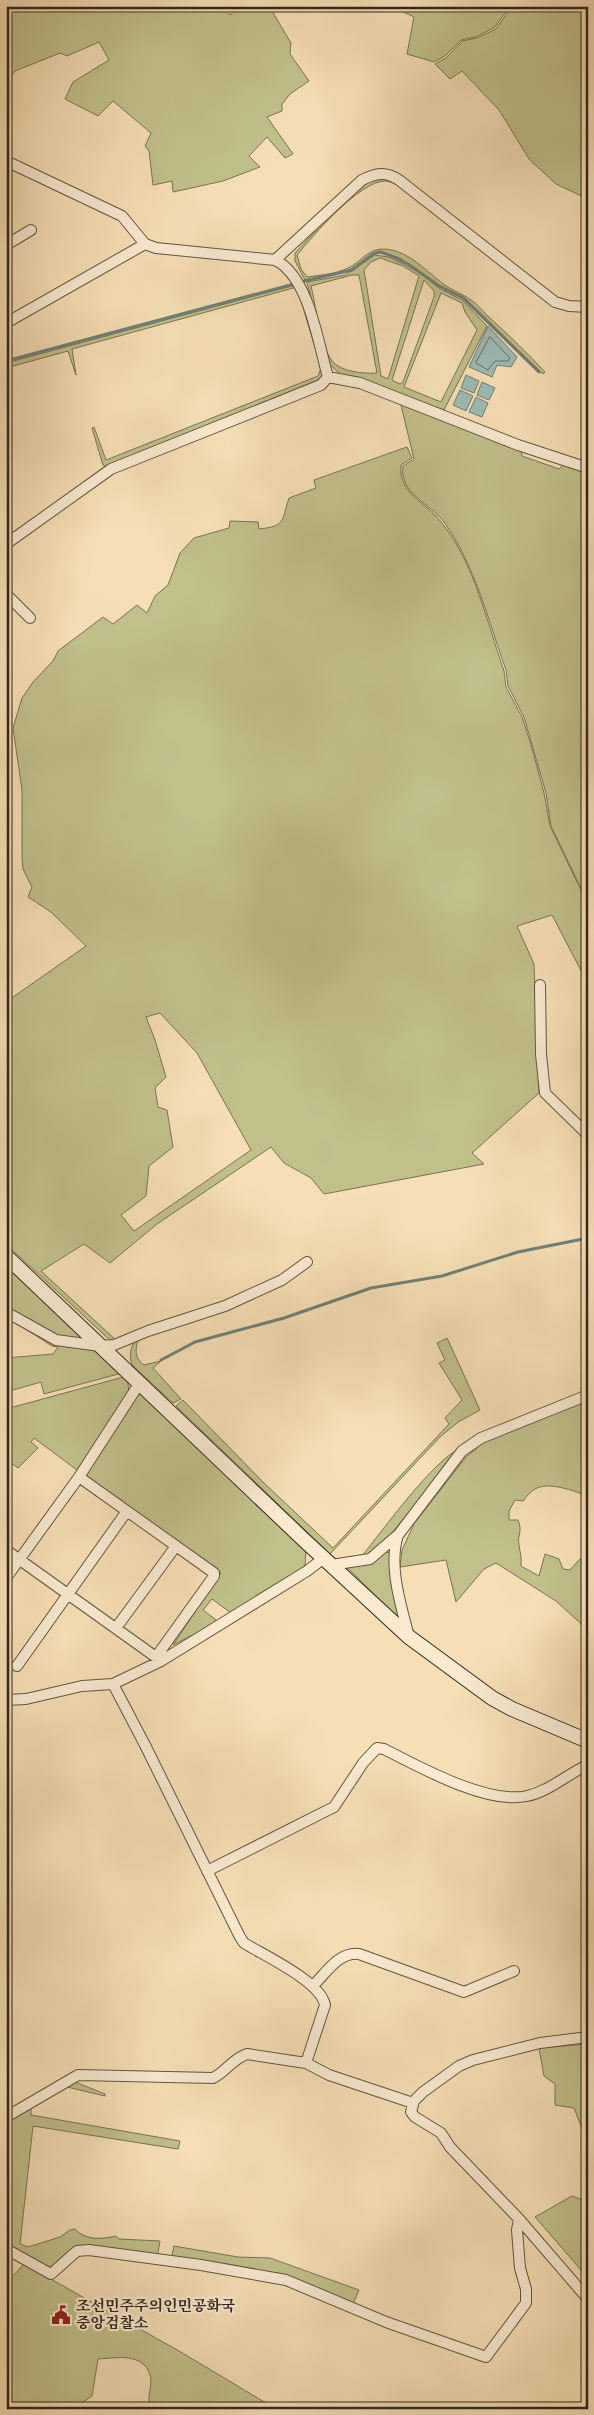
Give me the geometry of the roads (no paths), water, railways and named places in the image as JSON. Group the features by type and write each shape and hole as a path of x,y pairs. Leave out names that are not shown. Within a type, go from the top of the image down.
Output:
{"street":[{"path":"6,161 122,216 145,244 156,248 275,260 283,263 299,282 328,377"},
{"path":"275,260 362,180 384,173 392,175 399,180 556,302 569,306 588,307"},
{"path":"6,245 31,230"},
{"path":"6,324 145,244"},
{"path":"328,377 360,384 518,445 588,468"},
{"path":"6,544 111,469 321,385 328,377"},
{"path":"6,594 30,618"},
{"path":"540,985 541,1054 546,1093 588,1135"},
{"path":"6,1256 139,1384 409,1637 492,1698 512,1709 588,1741"},
{"path":"6,1312 56,1340 100,1346 126,1342 148,1331 225,1306 282,1280 307,1262"},
{"path":"6,1578 80,1477 139,1384"},
{"path":"6,1700 26,1698 82,1686 112,1684 159,1659 327,1561 370,1558 399,1534 462,1451 498,1430 588,1395"},
{"path":"80,1477 214,1572 214,1576 159,1659"},
{"path":"17,1666 127,1511"},
{"path":"399,1534 395,1545 394,1559 409,1637"},
{"path":"116,1628 176,1546"},
{"path":"6,1550 159,1659"},
{"path":"112,1684 145,1745 244,1943 314,1986 324,2000 325,2005 306,2063"},
{"path":"207,1871 334,1807 363,1763 377,1748 384,1749 456,1784 499,1795 516,1797 527,1797 551,1787 573,1771 588,1765"},
{"path":"314,1986 341,1957 350,1953 359,1954 464,1992 514,1971"},
{"path":"588,2037 540,2043 473,2060 459,2066 423,2092 413,2103 412,2112 415,2117 441,2133 450,2148 519,2219 588,2299"},
{"path":"6,2116 78,2075 213,2078 220,2075 238,2057 247,2054 306,2063 329,2075 413,2103"},
{"path":"6,2249 52,2274 77,2251 89,2250 201,2264 273,2277 305,2286 386,2322 486,2357 526,2303 526,2289 520,2268 517,2230 519,2219"}],"water":[{"path":"488,326 517,357 511,367 497,365 492,377 469,367"},
{"path":"466,375 479,381 474,393 461,388"},
{"path":"482,382 495,388 489,400 477,395"},
{"path":"460,390 473,396 466,411 453,405"},
{"path":"476,397 488,403 482,417 469,412"}],"waterway":[{"path":"304,281 352,270 373,254 380,252 389,255 408,264 439,286 463,298 539,372"},
{"path":"6,361 294,284"},
{"path":"161,1360 195,1342 284,1318 371,1288 442,1276 518,1252 588,1238"}],"place":[{"name":"조선민주주의인민공화국 중앙검찰소","path":"61,2315"}]}
